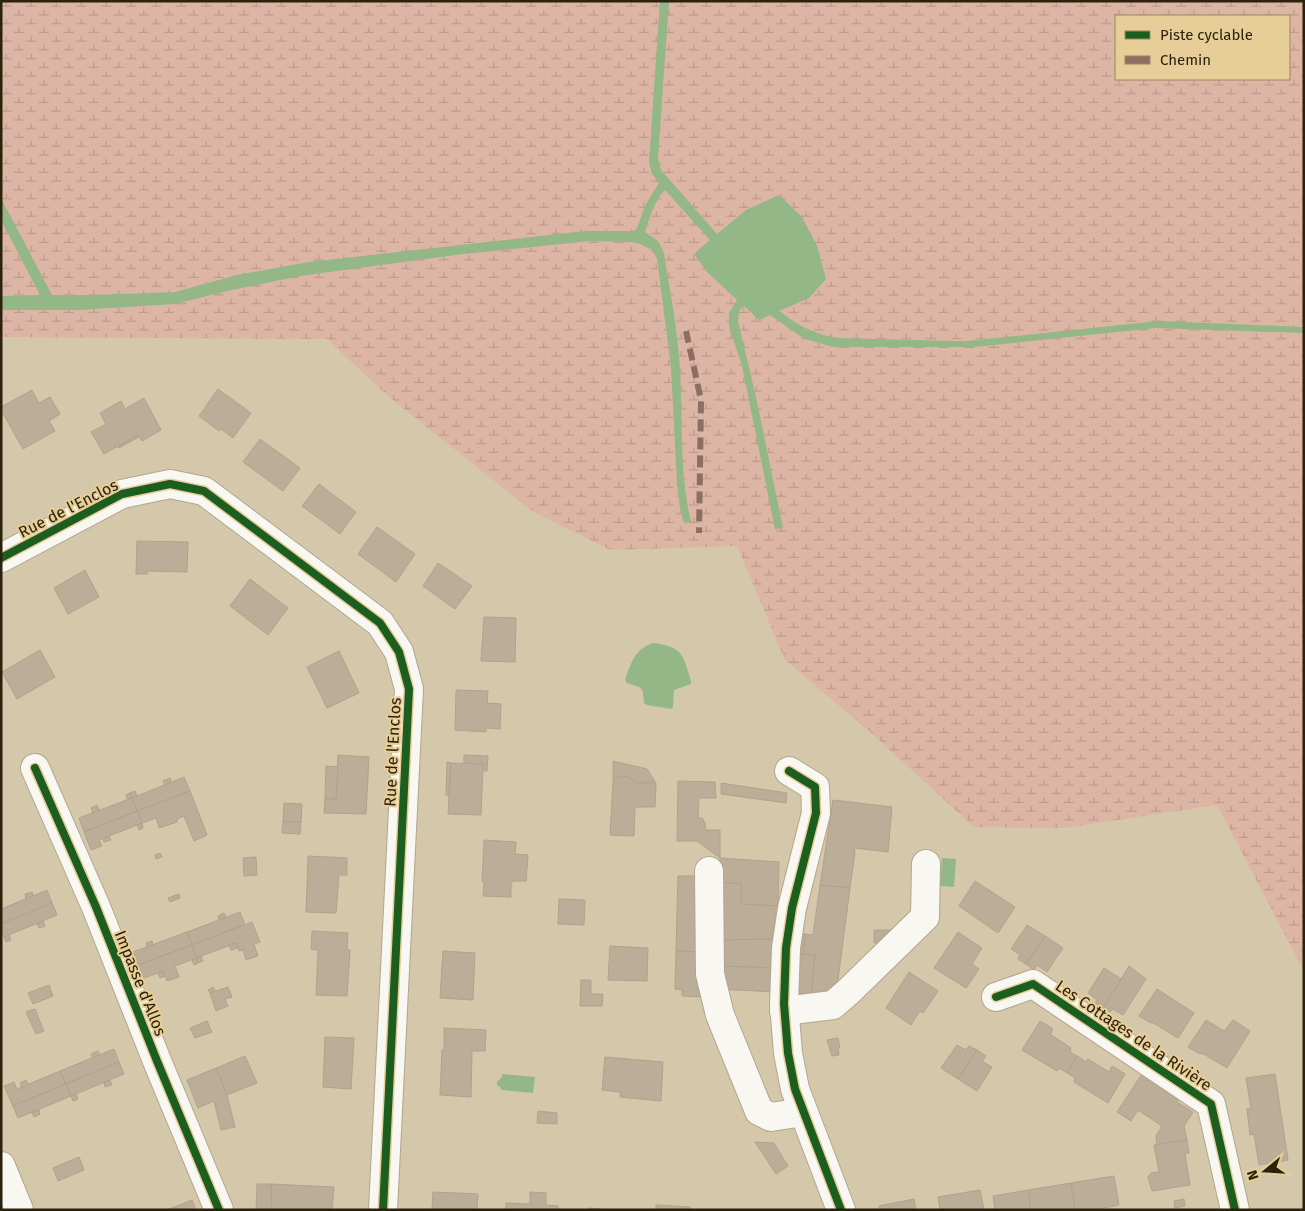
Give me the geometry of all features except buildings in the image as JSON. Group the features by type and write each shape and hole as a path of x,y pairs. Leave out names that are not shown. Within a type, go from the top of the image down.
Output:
{"street":[{"name":"Rue de l'Enclos","path":"1,558 122,494 170,484 204,491 380,622 399,652 409,689 383,1210"},
{"name":"Impasse d'Allos","path":"35,768 96,907 219,1210"},
{"path":"789,771 815,788 816,813 792,908 786,948 784,1011 788,1053 795,1089 841,1210"},
{"path":"784,1011 833,1005 925,917 926,864"},
{"path":"709,871 710,974 720,1015 759,1111 771,1117 803,1112"},
{"name":"Les Cottages de la Rivière","path":"996,997 1032,984 1211,1104 1235,1210"},
{"path":"1,1166 19,1210"}],"green space":[{"path":"1,1 1304,1 1304,971 1217,805 1064,828 974,827 868,730 785,660 737,546 610,550 532,511 388,396 327,339 1,337"}],"shaded area":[{"path":"660,1 669,1 658,158 661,170 717,234 746,210 779,195 802,217 817,246 826,279 809,298 779,311 807,329 838,338 967,341 1159,321 1304,327 1304,333 1156,328 974,347 833,347 803,338 770,315 759,320 744,306 739,311 738,321 783,528 775,529 742,366 729,327 729,313 737,300 707,272 694,254 710,240 665,190 655,204 645,232 658,241 664,253 674,312 680,370 683,466 691,522 684,523 680,509 671,367 657,258 652,250 640,244 632,242 590,241 463,254 300,276 175,304 79,310 1,310 1,296 40,295 1,220 1,198 52,295 175,292 237,275 309,262 585,231 634,231 637,228 646,204 659,183 652,174 649,162"},
{"path":"654,643 671,647 680,654 691,681 691,684 674,690 673,707 671,709 647,705 644,703 641,688 627,683 625,680 638,652 642,648"},
{"path":"942,858 956,859 954,887 940,886"},
{"path":"502,1074 535,1077 533,1093 501,1090 497,1082 502,1077"}],"marked path":[{"path":"686,331 701,400 699,533"}],"cycle path":[{"path":"1,558 122,494 170,484 204,491 380,623 399,652 409,689 383,1210"},
{"path":"35,768 96,907 219,1210"},
{"path":"789,771 815,787 816,813 792,908 786,948 784,1004 788,1053 795,1089 841,1210"},
{"path":"996,997 1033,984 1211,1104 1235,1210"}]}
